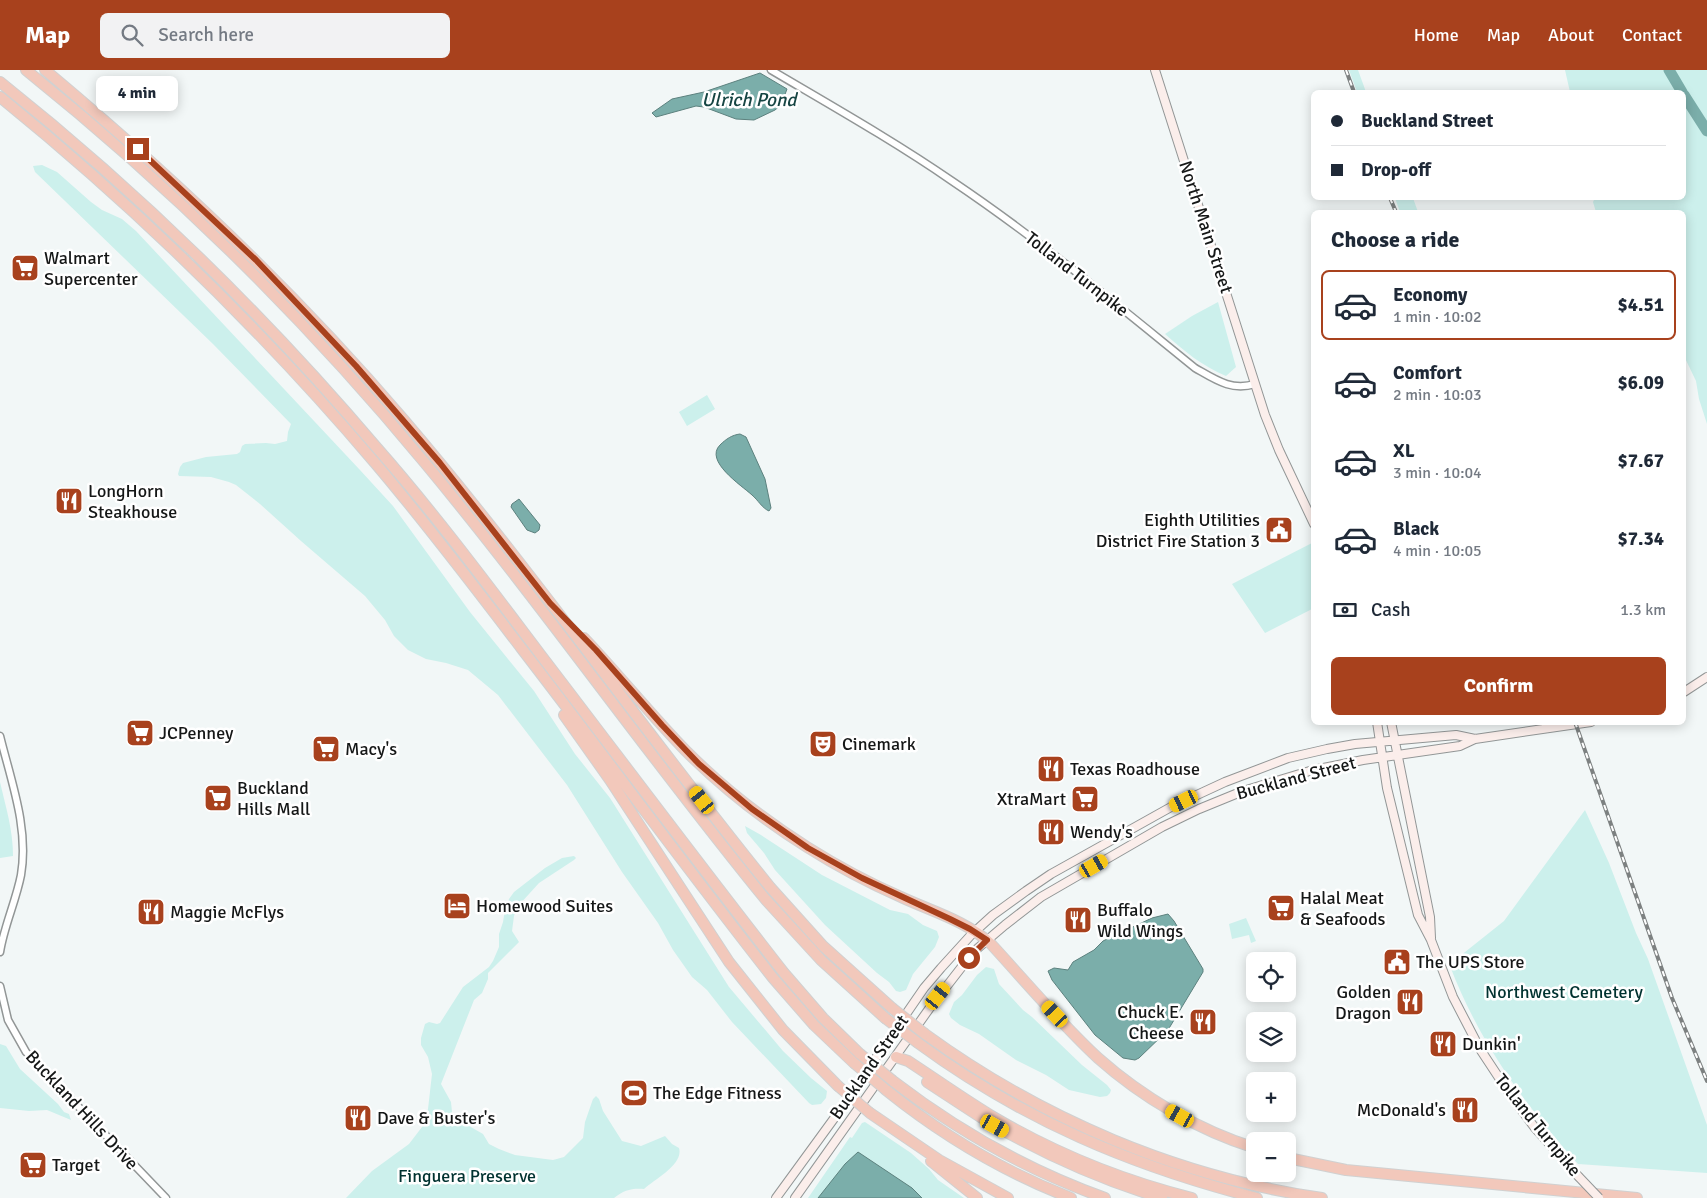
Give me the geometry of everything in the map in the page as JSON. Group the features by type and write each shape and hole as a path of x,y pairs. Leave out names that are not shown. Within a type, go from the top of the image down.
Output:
{"highway":[{"path":"26,70 102,133 192,214 333,357 403,436 454,499 766,900 795,934 830,970 918,1044 958,1072 997,1095 1082,1139 1162,1171 1257,1198"},
{"path":"45,70 176,183 256,260 366,377 421,440 550,603 770,888 823,946 892,1008 974,1068 1076,1124 1124,1145 1212,1175 1264,1188 1322,1198"},
{"path":"0,82 76,145 168,228 264,323 346,412 449,534 784,973 823,1018 860,1054 892,1081 939,1115 986,1144 1044,1174 1105,1198"},
{"path":"0,97 76,160 216,291 289,366 351,435 413,508 773,978 814,1024 854,1063 925,1120 973,1150 1020,1175 1071,1198"},
{"path":"550,603 596,650 686,750 752,809 791,837 839,866 975,932 987,940 1068,1028 1098,1058 1122,1078 1156,1102 1189,1120 1222,1136 1246,1145"},
{"path":"548,683 564,715 610,780 729,962 783,1030 838,1086 870,1113 963,1174 1008,1198"},
{"path":"896,1057 905,1067 959,1104 1028,1143 1089,1172 1162,1198"},
{"path":"896,1057 908,1061 996,1119 1044,1143 1121,1176 1192,1198"},
{"path":"900,1134 911,1146 977,1198"},
{"path":"1296,1160 1346,1170 1637,1198"}],"main road":[{"name":"North Main Street","path":"1155,70 1255,384"},
{"path":"1255,384 1279,450 1311,518"},
{"path":"1686,691 1707,678"},
{"name":"Tolland Turnpike","path":"1377,725 1394,821 1418,915 1431,940 1456,1004 1485,1057 1527,1118 1599,1198"},
{"name":"Tolland Turnpike","path":"1392,725 1430,917 1431,940"},
{"path":"1475,739 1571,725"},
{"name":"Buckland Street","path":"776,1198 932,978 975,932 1004,906 1041,880 1136,825 1194,796 1259,768 1288,758 1336,747 1395,740 1456,735 1475,739"},
{"name":"Buckland Street","path":"794,1198 951,980 969,958 987,940 1021,912 1053,890 1147,836 1200,809 1243,791 1330,766 1460,746 1475,739"},
{"path":"883,1048 896,1057"}],"street":[{"name":"Tolland Turnpike","path":"771,70 953,181 1064,262 1196,368 1213,379 1229,386 1244,387 1255,384"},
{"path":"0,736 20,818 23,844 19,884 4,931 0,952"},
{"name":"Buckland Hills Drive","path":"0,986 8,1020 26,1052 166,1198"}],"green space":[{"path":"1349,70 1358,70 1365,90 1356,90"},
{"path":"1565,70 1707,70 1707,424 1699,399 1696,381 1686,360 1686,210 1595,210 1593,202 1594,200 1686,200 1686,90 1570,90"},
{"path":"42,165 57,172 91,202 102,210 122,219 136,231 393,506 470,612 534,691 575,754 610,798 729,987 783,1051 827,1091 826,1098 821,1104 812,1105 809,1103 732,1022 707,990 692,977 567,785 498,695 468,670 426,659 408,650 394,636 385,620 365,596 236,485 211,477 179,476 180,467 183,463 206,457 237,454 245,444 275,444 287,441 291,424 213,344 35,172 33,166"},
{"path":"1396,200 1414,200 1417,210 1399,210"},
{"path":"1218,302 1236,367 1226,376 1194,358 1165,334"},
{"path":"707,395 715,409 687,426 679,412"},
{"path":"1311,544 1311,610 1265,633 1232,584"},
{"path":"0,782 10,828 13,856 0,858"},
{"name":"Northwest Cemetery","path":"1585,810 1648,959 1707,1125 1707,1173 1578,1164 1540,1119 1505,1071 1474,1020 1450,966 1450,964 1504,921"},
{"path":"745,826 822,875 890,910 908,914 923,925 937,931 939,937 935,947 913,974 906,990 896,991 889,982 825,925 775,870 747,833"},
{"name":"Finguera Preserve","path":"574,856 576,858 574,860 539,883 519,905 514,916 512,931 519,942 488,973 488,979 482,993 474,1000 441,1084 451,1102 455,1118 483,1134 489,1144 515,1155 553,1160 564,1157 583,1138 585,1122 593,1099 596,1096 622,1141 641,1146 665,1136 672,1144 679,1148 677,1160 668,1171 644,1189 628,1190 614,1198 346,1198 372,1171 409,1144 422,1127 428,1109 432,1074 428,1057 421,1045 425,1024 429,1022 440,1023 463,987 489,967 499,947 499,934 505,910 514,892 545,868 562,858"},
{"path":"1246,918 1256,941 1251,943 1249,935 1232,939 1229,924"},
{"path":"986,967 994,969 999,984 1023,1010 1082,1065 1107,1085 1111,1090 1107,1096 1100,1097 1069,1090 1046,1075 1016,1060 979,1034 960,1025 951,1018 949,1014 954,1002"},
{"path":"0,1044 6,1046 20,1069 58,1104 64,1112 69,1114 71,1120 47,1110 29,1111 0,1108"},
{"path":"865,1122 911,1153 938,1180 964,1198 808,1198 850,1137 852,1138 862,1123"}],"water":[{"name":"Ulrich Pond","path":"760,73 787,89 781,105 754,120 736,119 704,107 696,106 656,117 652,113 672,99 704,92"},
{"path":"740,434 746,437 765,479 771,508 769,511 726,472 717,458 716,451 720,445 734,435"},
{"path":"519,499 540,525 539,530 535,533 527,530 511,507"},
{"path":"1168,914 1203,969 1203,972 1168,1030 1139,1058 1135,1060 1123,1058 1095,1035 1052,980 1048,971 1054,968 1068,970 1073,962 1094,950 1103,941 1152,918"},
{"path":"858,1152 912,1188 922,1198 818,1198 845,1164"}],"waterway":[{"path":"1669,70 1681,90"},
{"path":"1686,98 1707,131"}],"railway":[{"path":"1346,70 1353,90"},
{"path":"1391,200 1395,210"},
{"path":"1576,725 1672,998 1707,1081"}],"place":[{"name":"Walmart Supercenter","path":"25,268"},
{"name":"LongHorn Steakhouse","path":"69,501"},
{"name":"Eighth Utilities District Fire Station 3","path":"1279,530"},
{"name":"JCPenney","path":"140,733"},
{"name":"Cinemark","path":"823,744"},
{"name":"Macy's","path":"326,749"},
{"name":"Texas Roadhouse","path":"1051,769"},
{"name":"Buckland Hills Mall","path":"218,798"},
{"name":"XtraMart","path":"1085,799"},
{"name":"Wendy's","path":"1051,832"},
{"name":"Homewood Suites","path":"457,906"},
{"name":"Halal Meat & Seafoods","path":"1281,908"},
{"name":"Maggie McFlys","path":"151,912"},
{"name":"Buffalo Wild Wings","path":"1078,920"},
{"name":"The UPS Store","path":"1397,962"},
{"name":"Golden Dragon","path":"1410,1002"},
{"name":"Chuck E. Cheese","path":"1203,1022"},
{"name":"Dunkin'","path":"1443,1044"},
{"name":"The Edge Fitness","path":"634,1093"},
{"name":"McDonald's","path":"1465,1110"},
{"name":"Dave & Buster's","path":"358,1118"},
{"name":"Target","path":"33,1165"}],"route":[{"path":"138,149 256,260 356,366 440,463 550,603 596,650 699,764 752,809 808,848 862,878 970,929 987,940 969,958"}]}
